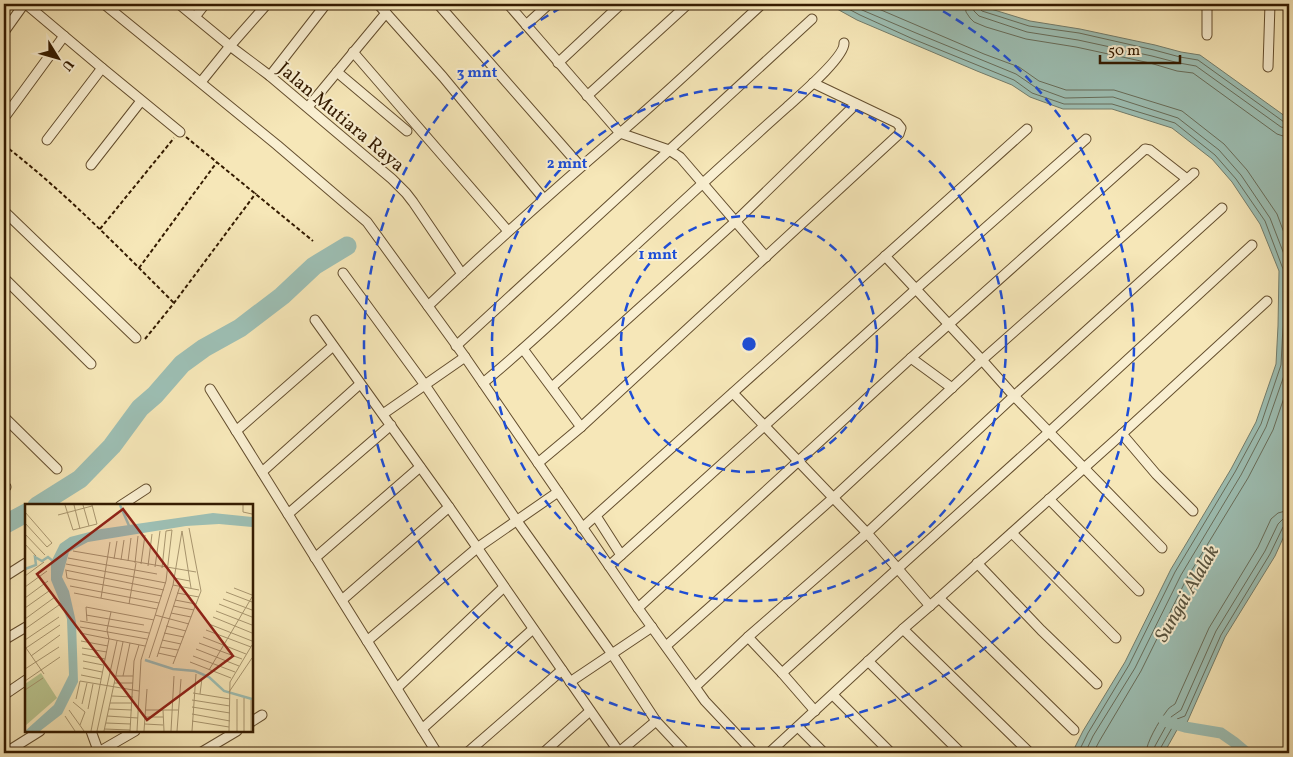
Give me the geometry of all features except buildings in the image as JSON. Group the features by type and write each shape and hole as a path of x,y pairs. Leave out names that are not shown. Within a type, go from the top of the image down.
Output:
{"street":[{"path":"4,32 25,4 180,132"},
{"path":"104,4 277,144 367,222 465,357 695,688 754,753"},
{"name":"Jalan Mutiara Raya","path":"179,4 308,107 392,179 406,193 462,274"},
{"path":"195,17 205,4"},
{"path":"201,82 267,4"},
{"path":"270,76 326,4"},
{"path":"378,4 443,77 544,199"},
{"path":"438,4 580,166"},
{"path":"508,4 620,133 669,150 680,157 766,257"},
{"path":"526,25 549,4"},
{"path":"558,63 621,4"},
{"path":"587,96 688,4"},
{"path":"428,306 508,231 580,166 620,133 762,4"},
{"path":"1207,4 1207,35"},
{"path":"1268,67 1270,4"},
{"path":"308,107 386,13"},
{"path":"456,346 812,20"},
{"path":"4,118 64,36"},
{"path":"483,383 523,350 813,83 840,55 845,46 844,43"},
{"path":"354,52 508,231"},
{"path":"47,140 102,68"},
{"path":"337,72 408,131"},
{"path":"538,463 581,427 899,134 901,128 897,123 813,83"},
{"path":"91,165 141,100"},
{"path":"552,387 736,221 856,104"},
{"path":"582,528 1027,129"},
{"path":"609,566 916,289 1086,139"},
{"path":"638,608 911,358 1145,149 1150,150 1190,176 982,360 833,498 666,646"},
{"path":"695,688 748,637 866,533 1222,208"},
{"path":"4,211 136,338"},
{"path":"782,673 1049,432 1252,245"},
{"path":"885,256 1014,396 1162,548"},
{"path":"343,273 425,385 517,521 612,654 656,721 686,753"},
{"path":"4,278 91,364"},
{"path":"769,753 903,629 1085,468 1267,301"},
{"path":"315,320 449,507 618,753 656,721"},
{"path":"236,431 333,346"},
{"path":"523,350 581,427"},
{"path":"383,414 465,357"},
{"path":"911,358 952,388"},
{"path":"262,472 360,384"},
{"path":"210,389 437,753"},
{"path":"733,393 866,533 930,606"},
{"path":"4,417 57,469"},
{"path":"288,514 391,425"},
{"path":"1122,434 1156,474 1193,511"},
{"path":"315,558 420,467"},
{"path":"123,504 146,489"},
{"path":"366,641 477,548 558,492"},
{"path":"1049,499 1139,591"},
{"path":"342,600 449,507"},
{"path":"596,516 621,555"},
{"path":"1012,533 1116,638"},
{"path":"977,563 1096,684"},
{"path":"4,577 25,568"},
{"path":"397,688 504,587"},
{"path":"939,598 1074,730"},
{"path":"4,640 25,628"},
{"path":"570,682 652,628"},
{"path":"422,729 533,629"},
{"path":"903,629 1030,753"},
{"path":"748,637 815,711"},
{"path":"868,661 961,753"},
{"path":"467,753 562,670"},
{"path":"4,695 25,681"},
{"path":"833,695 891,753"},
{"path":"543,753 590,710"},
{"path":"252,721 262,715"},
{"path":"798,727 824,753"},
{"path":"5,753 38,732"},
{"path":"91,732 98,753 133,732"},
{"path":"200,753 235,732"}],"path":[{"path":"100,229 180,132 313,241"},
{"path":"4,145 65,196 174,303"},
{"path":"139,268 217,162"},
{"path":"136,338 140,340 146,338 256,193"}],"water":[{"name":"Sungai Alalak","path":"828,4 978,4 1030,21 1080,29 1200,55 1289,119 1289,525 1275,556 1225,637 1185,727 1182,721 1164,753 1072,753 1083,731 1125,662 1171,569 1231,469 1256,422 1276,364 1278,326 1279,271 1260,224 1232,182 1212,159 1172,128 1112,109 1063,109 1030,97 1012,85 857,20"}],"waterway":[{"path":"40,504 80,479 112,446 140,408 155,395 182,364 204,348 240,328 282,296 314,266 347,246"},
{"path":"4,525 25,514"},
{"path":"1164,721 1185,727 1221,733 1247,753"}]}
